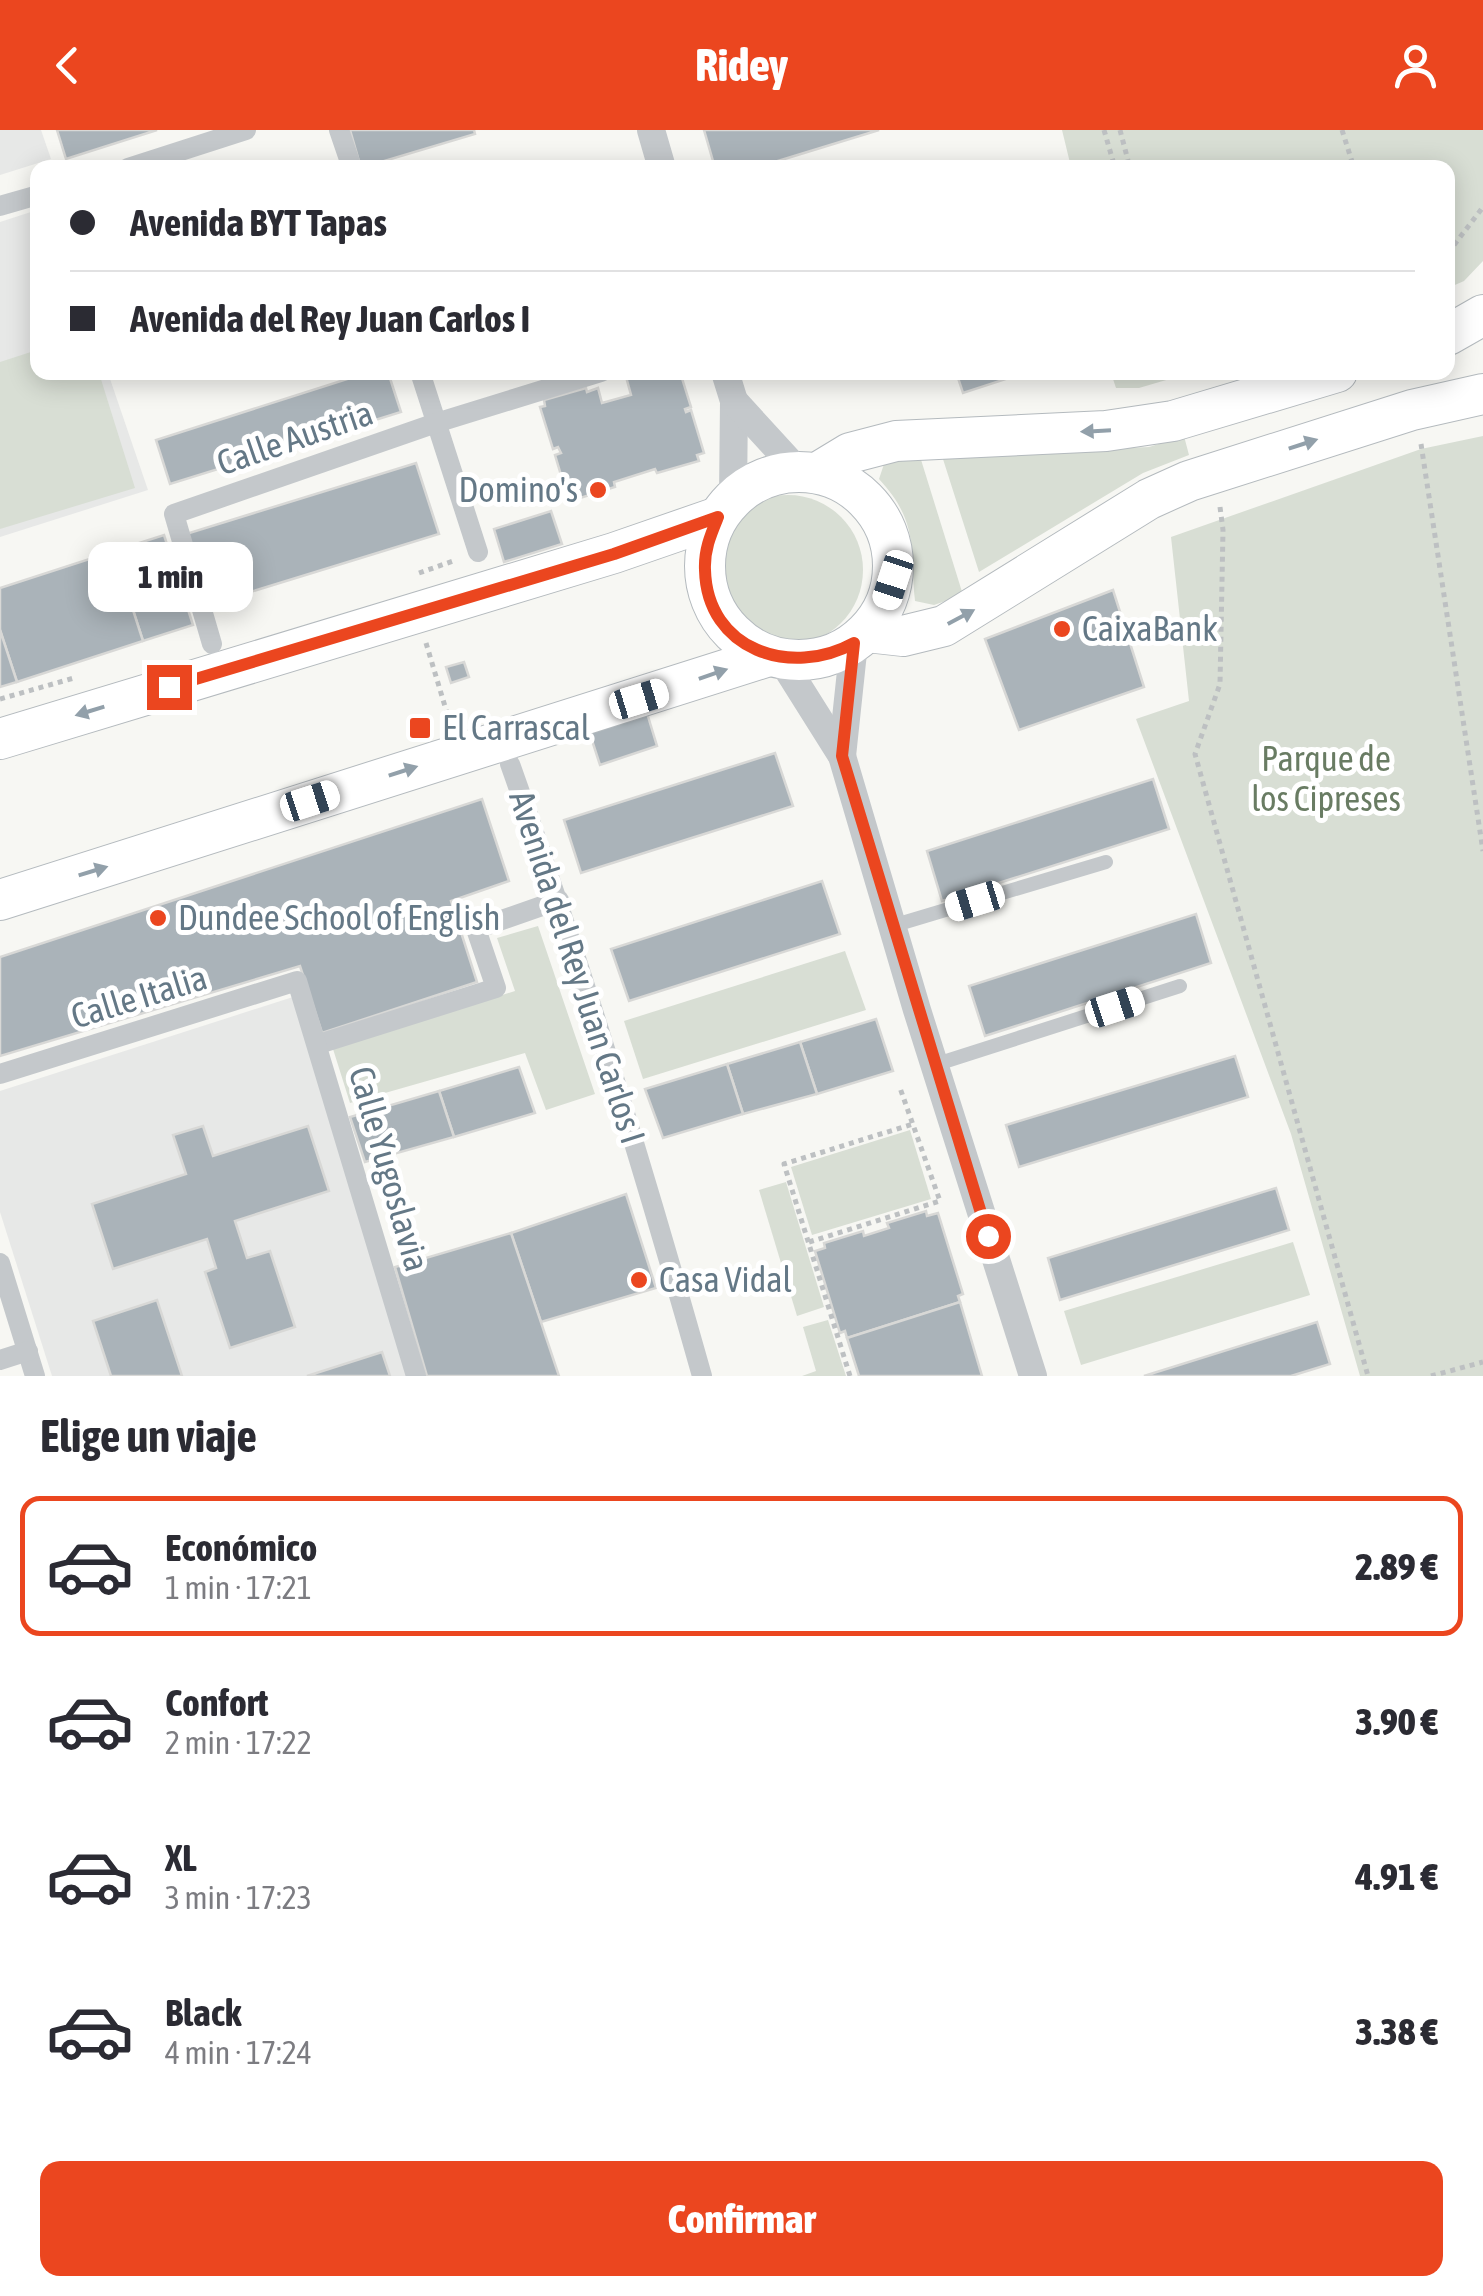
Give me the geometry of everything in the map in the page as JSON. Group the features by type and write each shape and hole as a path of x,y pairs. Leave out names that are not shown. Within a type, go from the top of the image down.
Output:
{"main road":[{"path":"1455,331 1483,315"},
{"path":"0,739 614,554 726,508 763,478 807,472 850,453 896,441 1106,431 1173,421 1310,380"},
{"path":"861,637 903,636 944,626 1138,506 1189,481 1412,410 1483,394"},
{"path":"0,900 775,657 820,658 861,637 884,608 893,580 893,552 884,524 868,500 844,482 807,472"},
{"path":"726,508 707,543 705,571 710,599 724,623 744,643 775,657"}],"street":[{"path":"153,160 246,130"},
{"path":"339,130 349,160"},
{"path":"651,130 660,160"},
{"path":"0,206 30,198"},
{"path":"423,380 478,552"},
{"name":"Calle Austria","path":"212,644 174,514 436,423 575,380"},
{"path":"726,508 734,402 727,380"},
{"path":"734,402 807,472"},
{"path":"842,756 861,637"},
{"path":"775,657 842,756 934,1065 1033,1376"},
{"name":"Avenida del Rey Juan Carlos I","path":"510,764 559,900 643,1169 702,1376"},
{"path":"319,1044 496,988 476,929 559,900"},
{"name":"Calle Yugoslavia","path":"298,981 416,1376"},
{"name":"Calle Italia","path":"0,1074 298,981"},
{"path":"0,1264 36,1376"},
{"path":"0,1360 28,1351"}],"lane":[{"path":"892,926 1106,862"},
{"path":"934,1065 1180,986"}],"path":[{"path":"1104,130 1113,160"},
{"path":"1120,130 1128,160"},
{"path":"1342,130 1351,160"},
{"path":"1455,244 1483,207"},
{"path":"1421,441 1483,851"},
{"path":"1220,505 1220,684 1195,754 1368,1376"},
{"path":"417,612 459,753"},
{"path":"0,699 52,683"},
{"path":"809,1242 940,1201 900,1088"},
{"path":"850,1376 784,1164 913,1124"},
{"path":"1432,1376 1483,1362"}],"shaded area":[{"path":"0,130 41,130 51,159 30,160 30,166 0,175"},
{"path":"30,212 30,380 110,380 148,490 0,537 0,222"},
{"path":"293,997 413,1376 52,1376 0,1212 0,1091"}],"green space":[{"path":"1062,130 1483,130 1483,261 1455,285 1455,160 1069,160"},
{"path":"30,352 30,380 101,380 135,488 0,529 0,362"},
{"path":"1114,380 1166,380 1139,388 1116,388"},
{"path":"1184,436 1189,455 1143,473 979,572 942,456 1149,447"},
{"name":"Parque de los Cipreses","path":"1483,436 1483,1376 1360,1376 1291,1134 1136,719 1189,701 1171,537 1421,449"},
{"path":"918,450 963,595 934,605 915,601 907,523 879,479 885,461"},
{"path":"788,495 817,500 841,517 858,541 863,570 858,599 841,623 817,640 788,645 759,640 735,623 718,599 713,570 718,541 735,517 759,500"},
{"path":"538,926 595,1094 546,1110 525,1053 350,1103 333,1049 515,991 497,938"},
{"path":"845,951 866,1010 643,1079 624,1021"},
{"path":"910,1130 931,1199 812,1235 791,1167"},
{"path":"786,1182 824,1307 797,1316 759,1190"},
{"path":"1293,1242 1310,1295 1081,1365 1064,1311"},
{"path":"828,1320 846,1376 802,1376 816,1371 803,1327"}],"building":[{"path":"57,130 157,130 66,159"},
{"path":"350,130 474,130 475,134 388,160 359,160"},
{"path":"704,130 879,130 781,160 713,160"},
{"path":"344,380 391,380 401,412 170,484 156,440"},
{"path":"627,380 683,380 691,407 685,409 691,410 704,453 697,455 699,461 657,473 655,469 574,500 572,494 567,495 555,455 561,453 558,447 553,449 540,407 545,406 544,400 586,388 587,392 598,388 602,403 631,395"},
{"path":"959,380 1003,380 963,393"},
{"path":"416,463 439,534 208,605 186,534"},
{"path":"551,511 562,544 504,562 494,529"},
{"path":"164,535 193,625 143,641 114,551"},
{"path":"114,551 143,641 17,682 0,630 0,588"},
{"path":"1113,590 1144,687 1019,730 985,639"},
{"path":"0,630 17,682 0,687"},
{"path":"464,662 469,677 451,683 446,667"},
{"path":"647,713 657,746 600,765 589,731"},
{"path":"775,753 793,806 581,873 564,820"},
{"path":"1153,779 1169,829 942,901 927,851"},
{"path":"482,799 509,881 451,901 477,982 322,1033 300,966 0,1056 0,957"},
{"path":"822,881 840,934 629,1001 611,949"},
{"path":"1196,914 1211,963 985,1036 969,986"},
{"path":"876,1019 893,1071 817,1094 800,1042"},
{"path":"800,1042 817,1094 743,1114 727,1064"},
{"path":"1235,1056 1248,1097 1019,1167 1006,1125"},
{"path":"727,1064 743,1114 663,1138 645,1089"},
{"path":"519,1067 535,1113 454,1137 439,1091"},
{"path":"439,1091 454,1137 365,1162 350,1117"},
{"path":"203,1126 213,1156 308,1126 329,1191 235,1221 247,1258 270,1251 295,1327 230,1348 205,1272 216,1268 207,1239 113,1269 92,1204 186,1174 173,1135"},
{"path":"1276,1188 1289,1230 1060,1300 1048,1258"},
{"path":"626,1194 656,1288 541,1322 511,1233"},
{"path":"926,1211 927,1216 938,1213 963,1294 958,1296 960,1302 847,1338 845,1331 840,1333 815,1251 825,1248 824,1243 863,1231 864,1236 889,1228 887,1223"},
{"path":"511,1233 559,1376 427,1376 395,1267"},
{"path":"157,1300 182,1376 111,1376 93,1321"},
{"path":"960,1302 982,1376 859,1376 847,1338"},
{"path":"1317,1322 1330,1364 1291,1376 1144,1376"},
{"path":"382,1352 390,1376 307,1376"}],"place":[{"name":"Domino's","path":"598,490"},
{"name":"CaixaBank","path":"1062,629"},
{"name":"El Carrascal","path":"420,728"},
{"name":"Dundee School of English","path":"158,918"},
{"name":"Casa Vidal","path":"639,1280"}],"route":[{"path":"169,687 614,554 718,517 707,543 705,571 710,599 724,623 744,643 769,656 800,661 838,652 854,643 842,756 988,1236"}]}
